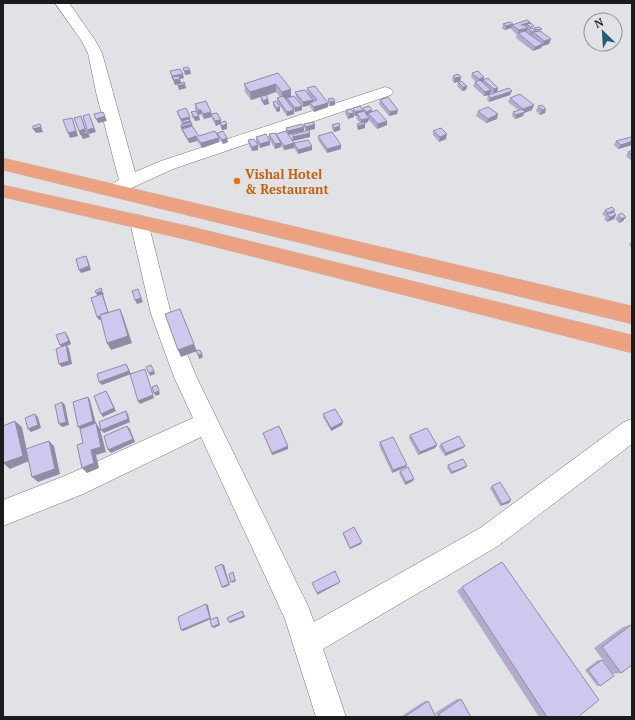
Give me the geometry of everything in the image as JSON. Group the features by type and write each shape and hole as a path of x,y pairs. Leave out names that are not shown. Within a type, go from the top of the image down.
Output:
{"highway":[{"path":"3,164 122,186 632,315"},
{"path":"3,191 188,232 632,344"}],"street":[{"path":"62,3 88,40 95,53 122,186 167,165 385,92"},
{"path":"139,222 161,314 185,377 298,616 331,717"},
{"path":"3,513 74,485 207,423"},
{"path":"307,642 489,537 632,430"}],"building":[{"path":"527,20 530,22 521,25 528,28 519,30 512,25"},
{"path":"510,22 513,24 506,26 503,24"},
{"path":"531,23 534,26 530,27 527,24"},
{"path":"539,27 542,29 537,30 534,28"},
{"path":"532,28 536,31 531,32 529,29"},
{"path":"525,31 543,44 535,47 518,33"},
{"path":"540,31 551,39 544,41 533,32"},
{"path":"188,67 190,70 184,71 183,68"},
{"path":"180,69 183,74 172,76 170,71"},
{"path":"478,71 484,77 479,79 472,73"},
{"path":"278,73 291,89 282,92 276,84 250,92 244,84"},
{"path":"458,74 461,77 455,78 453,76"},
{"path":"179,76 180,79 174,80 172,77"},
{"path":"488,78 498,88 494,89 483,80"},
{"path":"480,80 491,90 485,92 475,82"},
{"path":"461,81 467,86 463,87 458,82"},
{"path":"184,82 185,84 178,86 178,84"},
{"path":"315,86 328,103 314,107 310,103 317,100 307,88"},
{"path":"509,88 512,91 491,98 488,95"},
{"path":"305,90 313,100 303,102 295,92"},
{"path":"520,94 534,105 523,109 510,98"},
{"path":"266,95 268,99 263,101 261,96"},
{"path":"283,96 294,110 287,112 277,98"},
{"path":"294,96 302,106 295,108 287,98"},
{"path":"388,97 398,110 390,112 380,100"},
{"path":"333,98 335,101 330,102 328,99"},
{"path":"206,101 211,112 203,114 201,110 198,110 195,104"},
{"path":"276,101 280,107 276,108 273,102"},
{"path":"542,105 546,109 542,110 538,106"},
{"path":"360,106 363,110 355,112 353,108"},
{"path":"369,106 372,110 366,112 363,108"},
{"path":"488,107 498,114 488,119 478,111"},
{"path":"186,108 190,117 181,119 177,111"},
{"path":"351,109 354,113 349,114 346,110"},
{"path":"522,109 525,112 516,115 513,112"},
{"path":"377,110 387,121 378,124 368,113"},
{"path":"196,111 199,116 194,117 191,112"},
{"path":"364,111 369,118 361,120 357,113"},
{"path":"103,112 105,116 96,119 94,114"},
{"path":"217,113 221,120 215,121 211,114"},
{"path":"89,114 94,128 87,130 83,116"},
{"path":"81,116 85,129 79,131 74,118"},
{"path":"72,118 76,131 68,133 63,120"},
{"path":"189,119 190,121 183,123 182,121"},
{"path":"225,121 227,124 221,126 220,123"},
{"path":"191,122 192,124 181,127 181,125"},
{"path":"313,122 315,124 306,127 304,124"},
{"path":"364,122 365,124 358,126 357,124"},
{"path":"339,123 340,126 334,128 332,125"},
{"path":"40,124 41,127 33,129 33,126"},
{"path":"302,124 304,127 288,131 286,128"},
{"path":"192,126 199,136 215,131 219,138 201,143 196,136 188,139 182,129"},
{"path":"441,128 447,134 440,137 433,131"},
{"path":"309,130 310,133 293,137 292,135"},
{"path":"88,131 88,133 81,134 81,133"},
{"path":"223,131 227,138 222,140 217,133"},
{"path":"286,131 294,143 284,146 276,134"},
{"path":"332,132 341,145 327,149 318,136"},
{"path":"275,133 281,143 275,144 269,134"},
{"path":"266,134 270,141 260,144 256,137"},
{"path":"631,137 632,141 621,145 616,141"},
{"path":"254,139 258,145 252,147 248,140"},
{"path":"308,140 312,146 298,150 294,143"},
{"path":"612,207 615,210 608,213 605,210"},
{"path":"614,212 616,215 610,217 607,214"},
{"path":"622,213 626,217 621,219 618,215"},
{"path":"86,256 89,266 79,270 76,259"},
{"path":"101,288 102,291 96,293 95,291"},
{"path":"138,289 141,298 135,300 132,291"},
{"path":"102,294 108,312 97,317 91,298"},
{"path":"120,309 128,336 107,343 100,315"},
{"path":"180,309 194,344 178,350 165,314"},
{"path":"65,332 69,341 60,345 56,335"},
{"path":"66,345 69,361 59,364 56,349"},
{"path":"200,350 202,354 198,355 196,351"},
{"path":"126,364 129,371 99,382 97,374"},
{"path":"151,365 154,371 149,373 146,367"},
{"path":"145,369 153,395 138,401 130,374"},
{"path":"157,385 159,391 154,393 152,387"},
{"path":"106,391 114,408 101,414 94,396"},
{"path":"88,397 93,421 78,427 73,402"},
{"path":"62,402 66,422 59,424 55,405"},
{"path":"335,409 343,422 331,428 323,414"},
{"path":"126,411 128,419 101,430 99,422"},
{"path":"35,414 38,425 28,429 25,418"},
{"path":"15,421 23,456 3,463 3,426"},
{"path":"96,423 101,447 91,450 94,463 82,468 77,445 83,443 80,429"},
{"path":"127,426 133,439 108,450 104,436"},
{"path":"279,426 288,446 272,453 263,433"},
{"path":"427,428 437,445 420,452 410,435"},
{"path":"459,436 465,446 446,453 441,444"},
{"path":"393,437 407,465 393,470 380,442"},
{"path":"49,441 55,469 32,477 26,449"},
{"path":"463,459 467,466 452,472 448,465"},
{"path":"408,467 414,479 406,482 400,471"},
{"path":"500,482 511,500 502,504 492,486"},
{"path":"354,527 362,542 350,548 343,533"},
{"path":"502,562 599,700 578,717 547,717 462,587"},
{"path":"222,564 229,584 222,587 215,567"},
{"path":"335,571 340,582 317,593 312,583"},
{"path":"233,572 235,580 231,582 229,574"},
{"path":"206,604 210,618 181,630 178,617"},
{"path":"242,611 244,616 229,622 227,618"},
{"path":"217,617 219,624 212,627 210,620"},
{"path":"631,625 632,665 621,673 602,647"},
{"path":"602,660 614,676 600,686 588,670"},
{"path":"461,699 471,717 441,717 439,714"},
{"path":"428,701 436,717 404,717"}],"place":[{"name":"Vishal Hotel & Restaurant","path":"237,181"}]}
